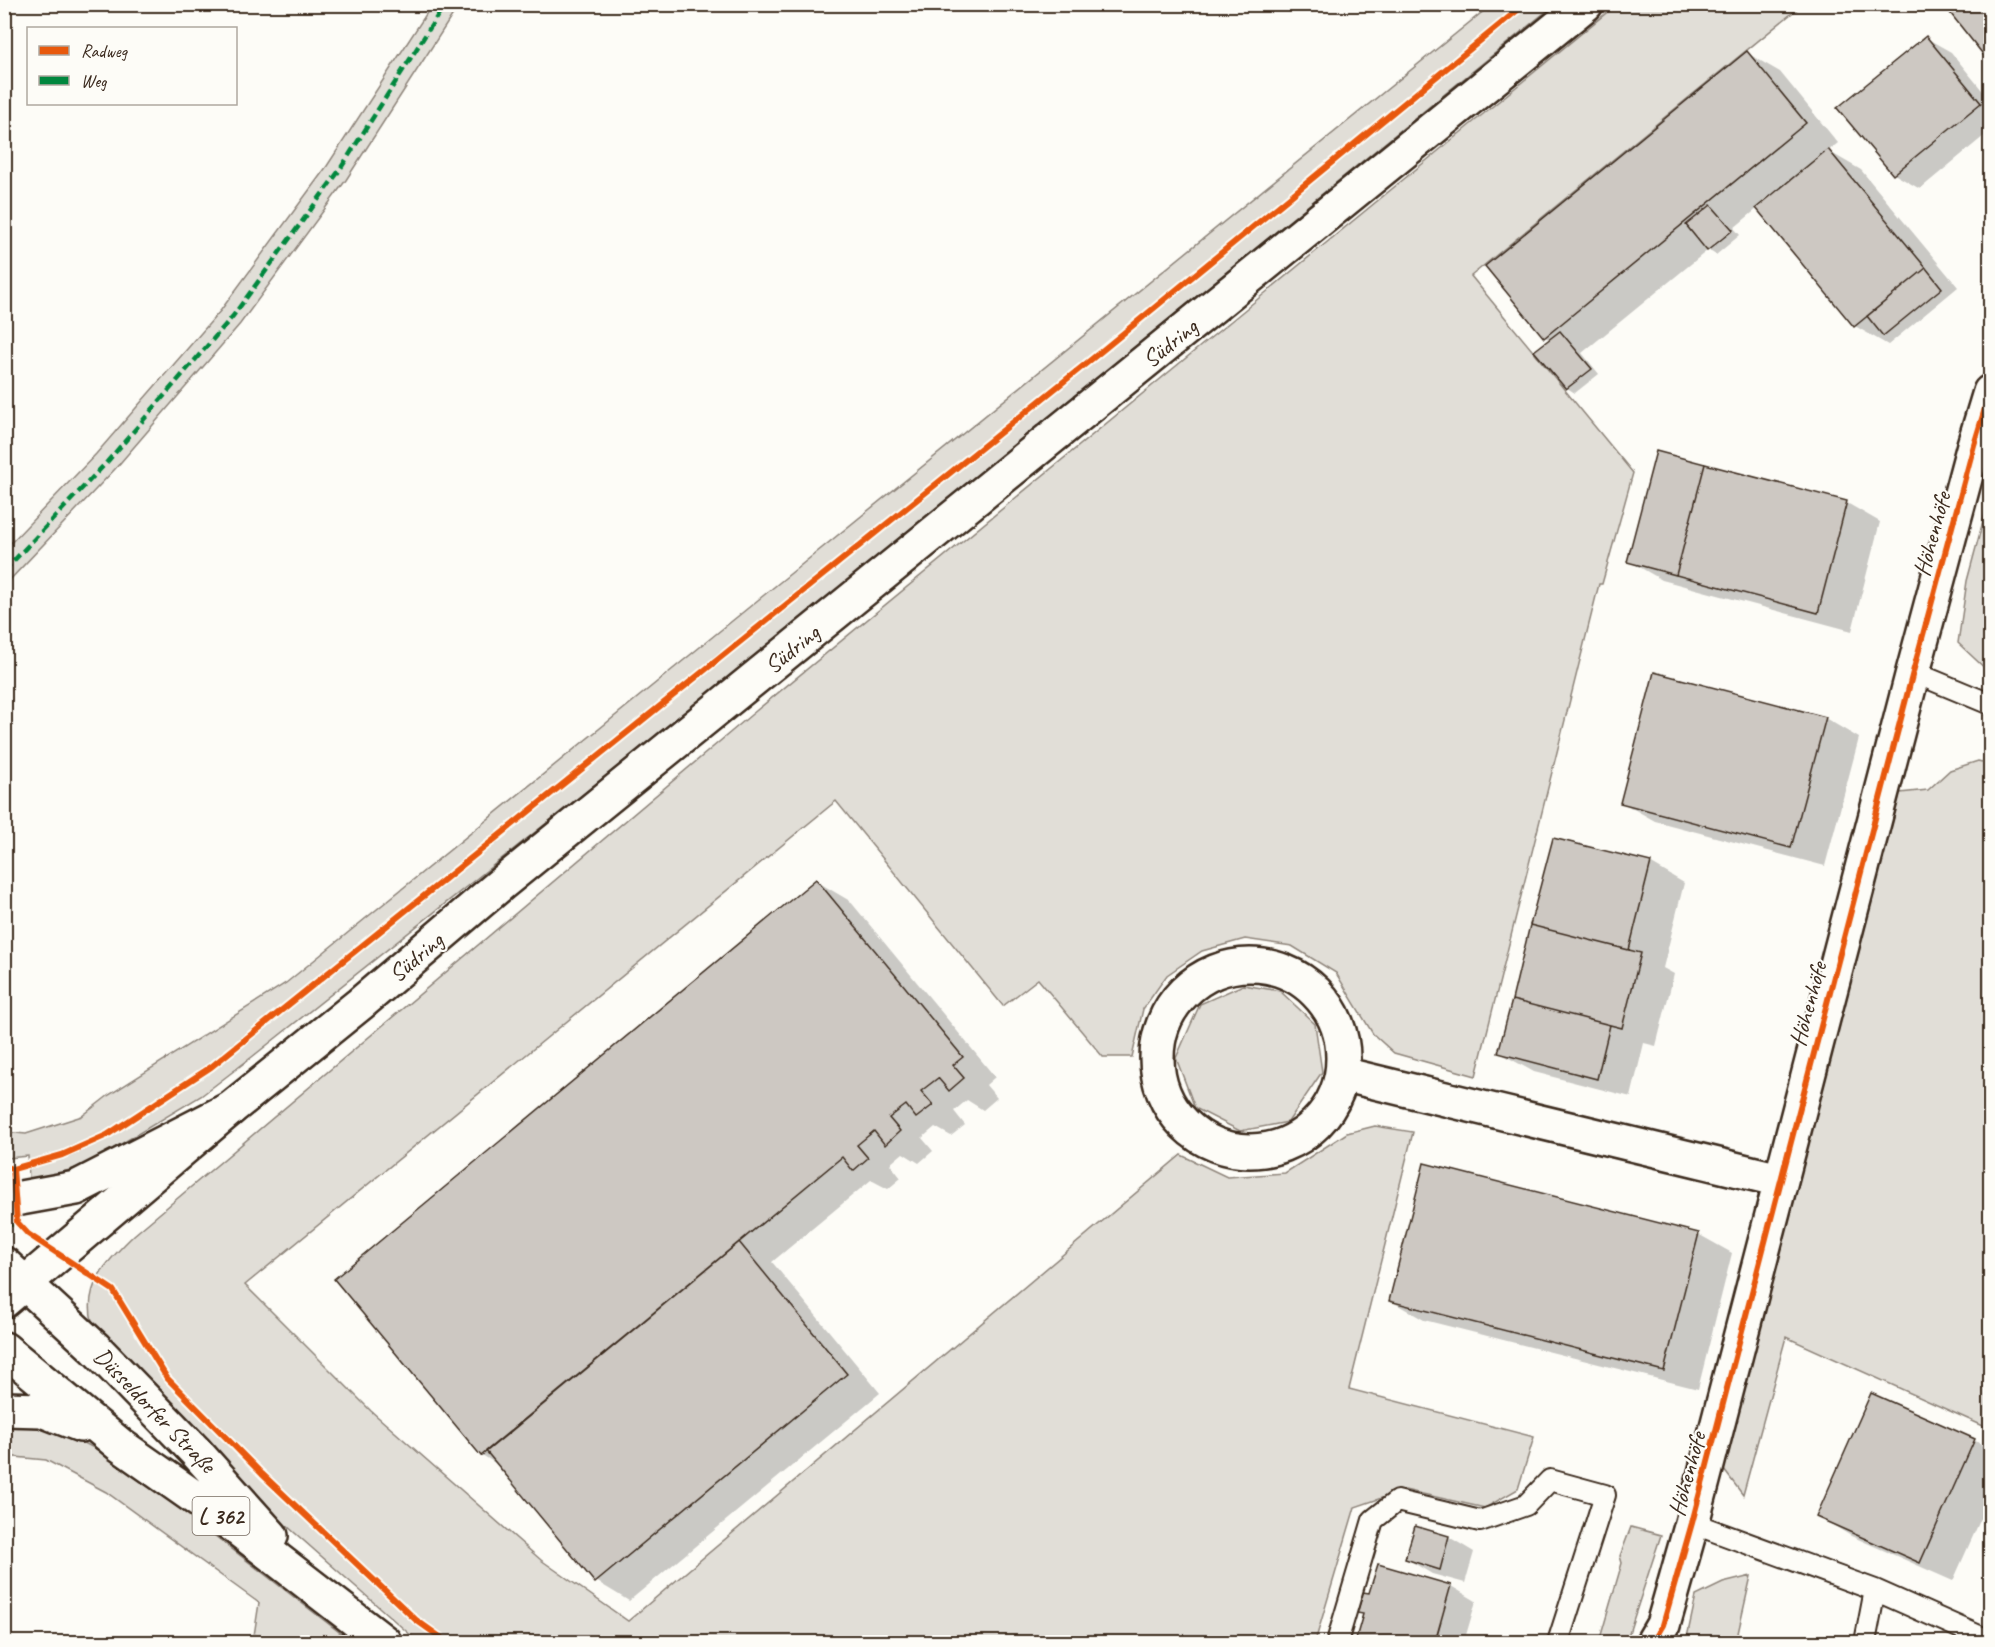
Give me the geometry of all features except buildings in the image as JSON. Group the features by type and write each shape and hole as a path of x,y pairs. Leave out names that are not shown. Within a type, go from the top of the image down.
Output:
{"main road":[{"name":"Südring","path":"11,1283 360,1004 501,884 1586,4"},
{"name":"Höhenhöfe","path":"1660,1637 1692,1523 1913,672 1990,392"},
{"path":"1260,965 1289,973 1298,979 1314,990 1333,1014 1342,1043 1342,1074 1331,1103 1311,1128 1285,1144 1254,1151 1223,1147 1195,1133 1173,1111 1160,1084 1156,1054 1162,1024 1178,997 1201,978 1230,966 1260,965"},
{"path":"1342,1074 1780,1180"},
{"path":"4,1198 15,1199 76,1188 230,1109"},
{"name":"Düsseldorfer Straße","path":"11,1283 95,1348 195,1451 320,1591"},
{"name":"Düsseldorfer Straße","path":"4,1349 120,1445 221,1516 384,1642"},
{"path":"4,1409 42,1410 70,1420 120,1445"}],"lane":[{"path":"1913,672 1990,704"},
{"path":"1337,1642 1373,1520 1397,1501 1480,1521 1526,1505 1550,1480 1605,1495 1558,1642"},
{"path":"1692,1523 1875,1590 1986,1640"},
{"path":"1864,1642 1875,1590"}],"shaded area":[{"path":"432,5 459,5 346,180 240,324 115,469 5,585 5,549 96,454 221,310 327,166"},
{"path":"1491,5 1554,5 694,706 201,1096 86,1165 29,1182 28,1156 8,1158 5,1181 5,1132 26,1134 82,1116 109,1095 286,983"},
{"path":"1616,5 1802,5 1471,276 1633,473 1602,584 1599,584 1476,1076 1394,1053 1373,1034 1336,973 1292,946 1245,939 1202,951 1167,975 1143,1009 1132,1057 1103,1057 1038,979 1003,1006 836,801 245,1285 371,1411 541,1560 628,1621 1181,1155 1227,1177 1285,1173 1347,1133 1375,1126 1413,1132 1349,1389 1534,1437 1518,1489 1485,1508 1405,1490 1355,1507 1315,1642 421,1642 414,1638 270,1511 105,1341 93,1324 90,1307 95,1283 108,1263 134,1235 751,715"},
{"path":"1990,495 1990,673 1958,643 1967,581"},
{"path":"1978,761 1990,764 1990,1429 1786,1337 1743,1495 1724,1470 1900,793 1928,790 1950,770"},
{"path":"1243,985 1280,991 1315,1024 1322,1072 1288,1122 1240,1131 1195,1108 1176,1058 1200,1004"},
{"path":"5,1424 38,1428 73,1437 111,1457 352,1642 253,1642 259,1603 106,1492 46,1460 5,1456"},
{"path":"1631,1527 1661,1535 1626,1642 1599,1642 1622,1563 1620,1556"},
{"path":"1751,1576 1736,1642 1686,1642 1696,1596 1723,1583"}],"marked path":[{"path":"4,571 107,462 233,316 339,171 445,4"},
{"path":"4,1228 17,1222"}],"cycle path":[{"path":"13,1169 62,1155 107,1135 211,1067 1098,354 1525,4"},
{"path":"1653,1642 1663,1625 1692,1523 1913,672 1990,392"},
{"path":"4,1167 13,1169 17,1222 28,1234 113,1290 167,1378 262,1474 416,1620 447,1642"}]}
